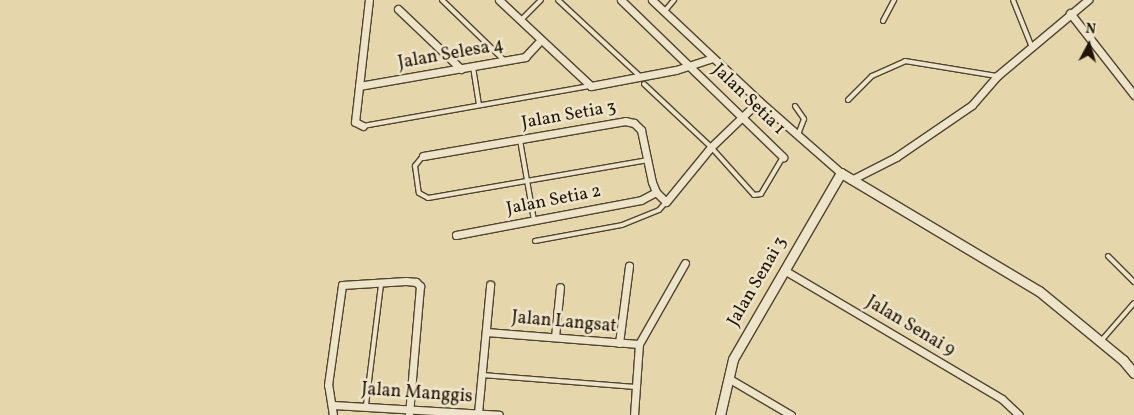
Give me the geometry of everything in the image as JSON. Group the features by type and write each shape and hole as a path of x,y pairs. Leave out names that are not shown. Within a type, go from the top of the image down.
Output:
{"street":[{"path":"363,126 355,122 369,0"},
{"path":"499,0 591,86 643,81 712,58"},
{"name":"Jalan Setia 1","path":"621,0 744,117 783,157"},
{"path":"652,0 758,101 841,173 1039,291 1101,341 1134,373"},
{"path":"851,180 896,157 972,106 997,76 1084,1"},
{"path":"398,9 461,69"},
{"path":"1070,13 1134,95"},
{"name":"Jalan Selesa 4","path":"359,86 525,57 541,40"},
{"path":"666,202 711,148 758,101"},
{"name":"Jalan Setia 3","path":"423,156 625,121 641,130 656,192 666,202"},
{"name":"Jalan Senai 3","path":"720,415 733,359 841,173"},
{"name":"Jalan Setia 2","path":"456,235 642,200 656,192"},
{"path":"634,415 639,344 685,263"},
{"path":"619,343 629,266"},
{"name":"Jalan Senai 9","path":"784,270 1002,399 1019,415"},
{"path":"333,415 333,405 328,385 342,286 416,282 420,286 409,411"},
{"path":"478,413 490,284"},
{"path":"555,337 560,287"},
{"name":"Jalan Langsat","path":"486,332 639,344"},
{"path":"728,378 791,415"},
{"name":"Jalan Manggis","path":"333,405 366,405 409,411 498,415"}],"lane":[{"path":"442,0 505,61"},
{"path":"521,20 541,0"},
{"path":"558,0 643,81 757,196 783,157"},
{"path":"664,12 674,0"},
{"path":"883,21 894,0"},
{"path":"1013,0 1031,46"},
{"path":"848,100 872,76 905,61 997,76"},
{"path":"473,67 479,105"},
{"path":"363,126 591,86"},
{"path":"795,106 804,119 798,135"},
{"path":"520,140 534,220"},
{"path":"423,156 415,166 419,193 425,198 647,160"},
{"path":"535,242 622,226 659,210 666,202"},
{"path":"1108,256 1134,282"},
{"path":"366,405 381,284"},
{"path":"1101,341 1134,302"},
{"path":"482,374 636,388"},
{"path":"379,406 379,415"}]}
